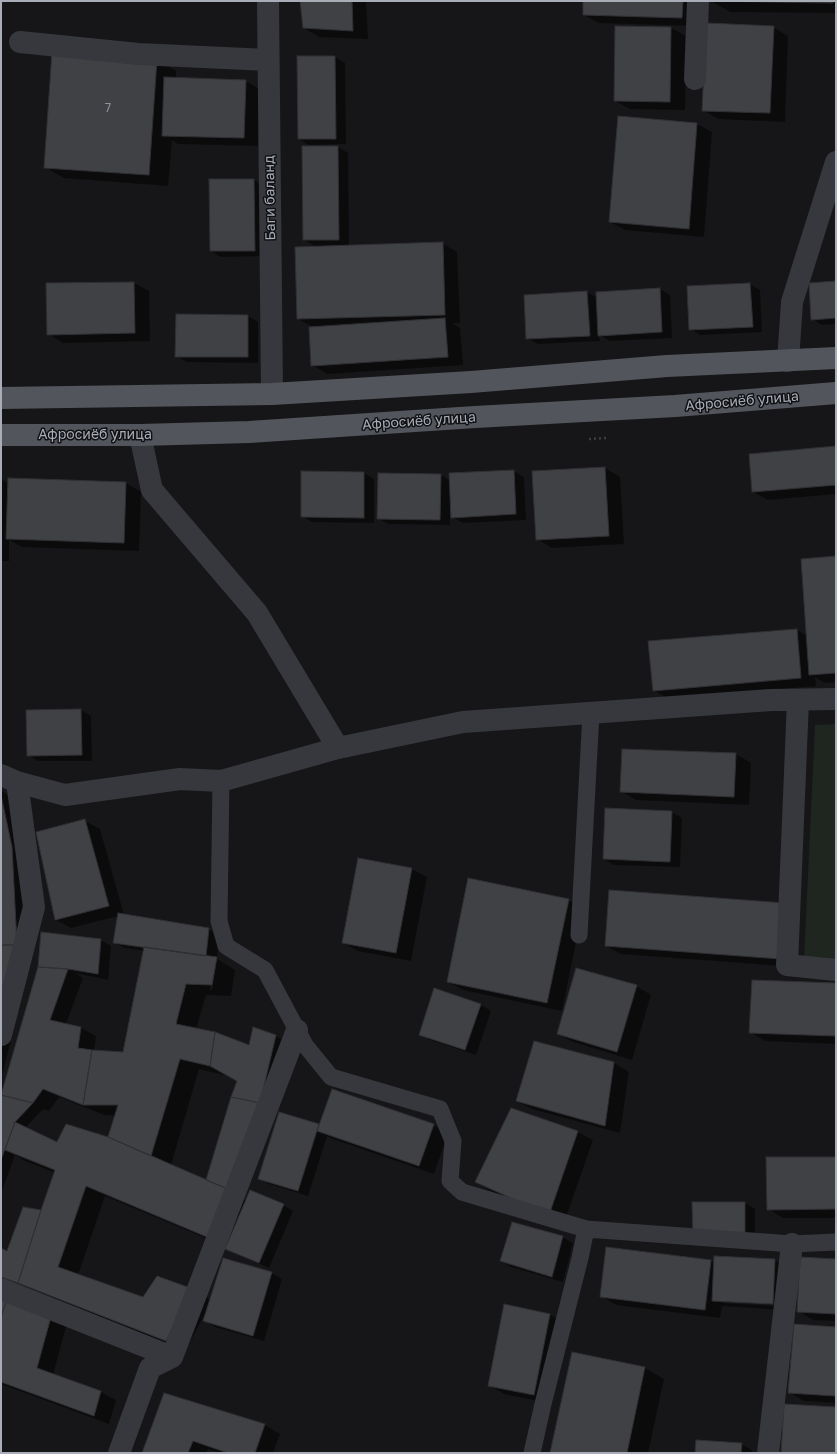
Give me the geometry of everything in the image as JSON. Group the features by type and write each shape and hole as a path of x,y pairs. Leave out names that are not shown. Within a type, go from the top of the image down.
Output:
{"main road":[{"path":"1,398 272,394 471,382 667,366 836,358"},
{"name":"Афросиёб улица","path":"1,435 140,435 249,432 475,417 675,406 836,393"}],"street":[{"name":"Баги баланд","path":"268,1 272,394"},
{"path":"695,79 698,1"},
{"path":"20,42 138,54 268,60"},
{"path":"788,361 792,302 836,162"},
{"path":"140,435 152,490 256,613 338,748"},
{"path":"1,1035 34,908 9,779 65,795 180,779 221,781 338,748 462,722 771,700 836,700"},
{"path":"798,700 787,965 836,970"},
{"path":"119,1453 150,1368 172,1357 297,1030"},
{"path":"768,1453 792,1244"},
{"path":"1,1289 172,1357"}],"lane":[{"path":"578,935 591,713"},
{"path":"221,781 219,922 226,946 265,970 305,1045 331,1077 440,1109 453,1141 450,1181 462,1192 586,1229 792,1244 836,1242"},
{"path":"532,1453 586,1229"}],"shaded area":[{"path":"836,724 836,962 804,960 815,725"}],"building":[{"path":"300,1 352,1 353,31 303,28"},
{"path":"583,1 683,1 682,18 583,15"},
{"path":"710,1 833,1 833,3"},
{"path":"706,23 774,26 770,113 702,111"},
{"path":"615,26 671,27 670,102 614,101"},
{"path":"52,52 157,59 149,175 44,168"},
{"path":"297,56 335,56 336,139 298,139"},
{"path":"164,77 246,80 244,138 162,136"},
{"path":"618,116 697,123 689,229 609,222"},
{"path":"302,146 338,146 339,240 303,240"},
{"path":"209,179 254,179 255,251 210,251"},
{"path":"443,242 445,315 297,319 295,247"},
{"path":"836,281 836,318 811,320 809,283"},
{"path":"134,282 135,333 47,335 46,283"},
{"path":"750,283 753,327 689,330 687,286"},
{"path":"660,288 662,332 598,336 596,292"},
{"path":"587,291 590,336 526,339 524,295"},
{"path":"176,314 248,315 248,357 175,357"},
{"path":"445,318 448,357 311,366 309,327"},
{"path":"836,446 836,485 752,492 749,454"},
{"path":"605,467 609,536 536,540 532,471"},
{"path":"514,470 516,514 451,518 449,473"},
{"path":"301,471 364,472 364,518 301,517"},
{"path":"378,473 441,474 440,520 377,519"},
{"path":"8,478 126,482 124,543 6,539"},
{"path":"836,556 836,673 809,675 801,559"},
{"path":"797,629 801,678 653,691 648,641"},
{"path":"81,709 82,755 27,756 26,710"},
{"path":"622,749 736,753 734,797 620,792"},
{"path":"1,795 12,847 17,945 1,945"},
{"path":"605,808 672,811 670,862 603,859"},
{"path":"85,819 109,906 55,920 36,832"},
{"path":"358,858 412,868 396,953 342,943"},
{"path":"468,878 569,899 547,1003 447,982"},
{"path":"609,890 785,903 781,959 605,946"},
{"path":"118,913 209,928 206,956 113,943"},
{"path":"41,932 101,939 98,974 68,969 38,967"},
{"path":"1,945 17,945 1,1011"},
{"path":"144,947 217,957 212,985 186,984 176,1024 215,1032 210,1066 180,1059 151,1156 108,1137 118,1105 83,1105 92,1050 123,1052"},
{"path":"38,967 68,969 50,1020 81,1027 78,1048 92,1050 83,1105 43,1089 33,1103 1,1095"},
{"path":"576,968 637,985 617,1052 557,1034"},
{"path":"752,980 836,983 836,1036 749,1033"},
{"path":"434,988 481,1004 465,1050 419,1035"},
{"path":"253,1027 276,1035 260,1103 231,1097 237,1081 210,1066 215,1032 249,1045"},
{"path":"534,1041 614,1062 605,1126 516,1101"},
{"path":"332,1089 434,1124 419,1166 317,1131"},
{"path":"1,1095 33,1103 15,1122 1,1160"},
{"path":"231,1097 260,1103 230,1190 206,1180"},
{"path":"511,1108 578,1131 549,1215 475,1182"},
{"path":"279,1112 319,1124 298,1191 258,1179"},
{"path":"15,1122 57,1142 66,1124 108,1137 230,1190 207,1237 86,1186 58,1267 143,1297 157,1276 193,1289 166,1341 18,1283 55,1170 5,1150"},
{"path":"766,1157 836,1157 836,1209 767,1210"},
{"path":"250,1190 284,1204 259,1263 225,1249"},
{"path":"692,1202 745,1202 745,1235 693,1235"},
{"path":"23,1207 41,1210 18,1283 1,1277 1,1248 7,1251"},
{"path":"512,1222 563,1236 552,1277 500,1261"},
{"path":"606,1247 711,1260 705,1310 600,1297"},
{"path":"714,1256 775,1259 773,1304 712,1301"},
{"path":"800,1257 836,1259 836,1314 797,1312"},
{"path":"223,1258 272,1272 253,1336 203,1321"},
{"path":"1,1298 7,1300 1,1317"},
{"path":"7,1300 52,1313 37,1368 101,1391 94,1416 1,1382 1,1317"},
{"path":"504,1304 550,1314 534,1395 488,1386"},
{"path":"794,1324 836,1327 836,1396 788,1393"},
{"path":"572,1352 645,1367 627,1453 550,1453"},
{"path":"164,1393 265,1424 255,1453 228,1453 193,1441 188,1453 142,1453"},
{"path":"784,1404 836,1407 836,1453 781,1453"},
{"path":"696,1440 742,1443 741,1453 695,1453"}]}
